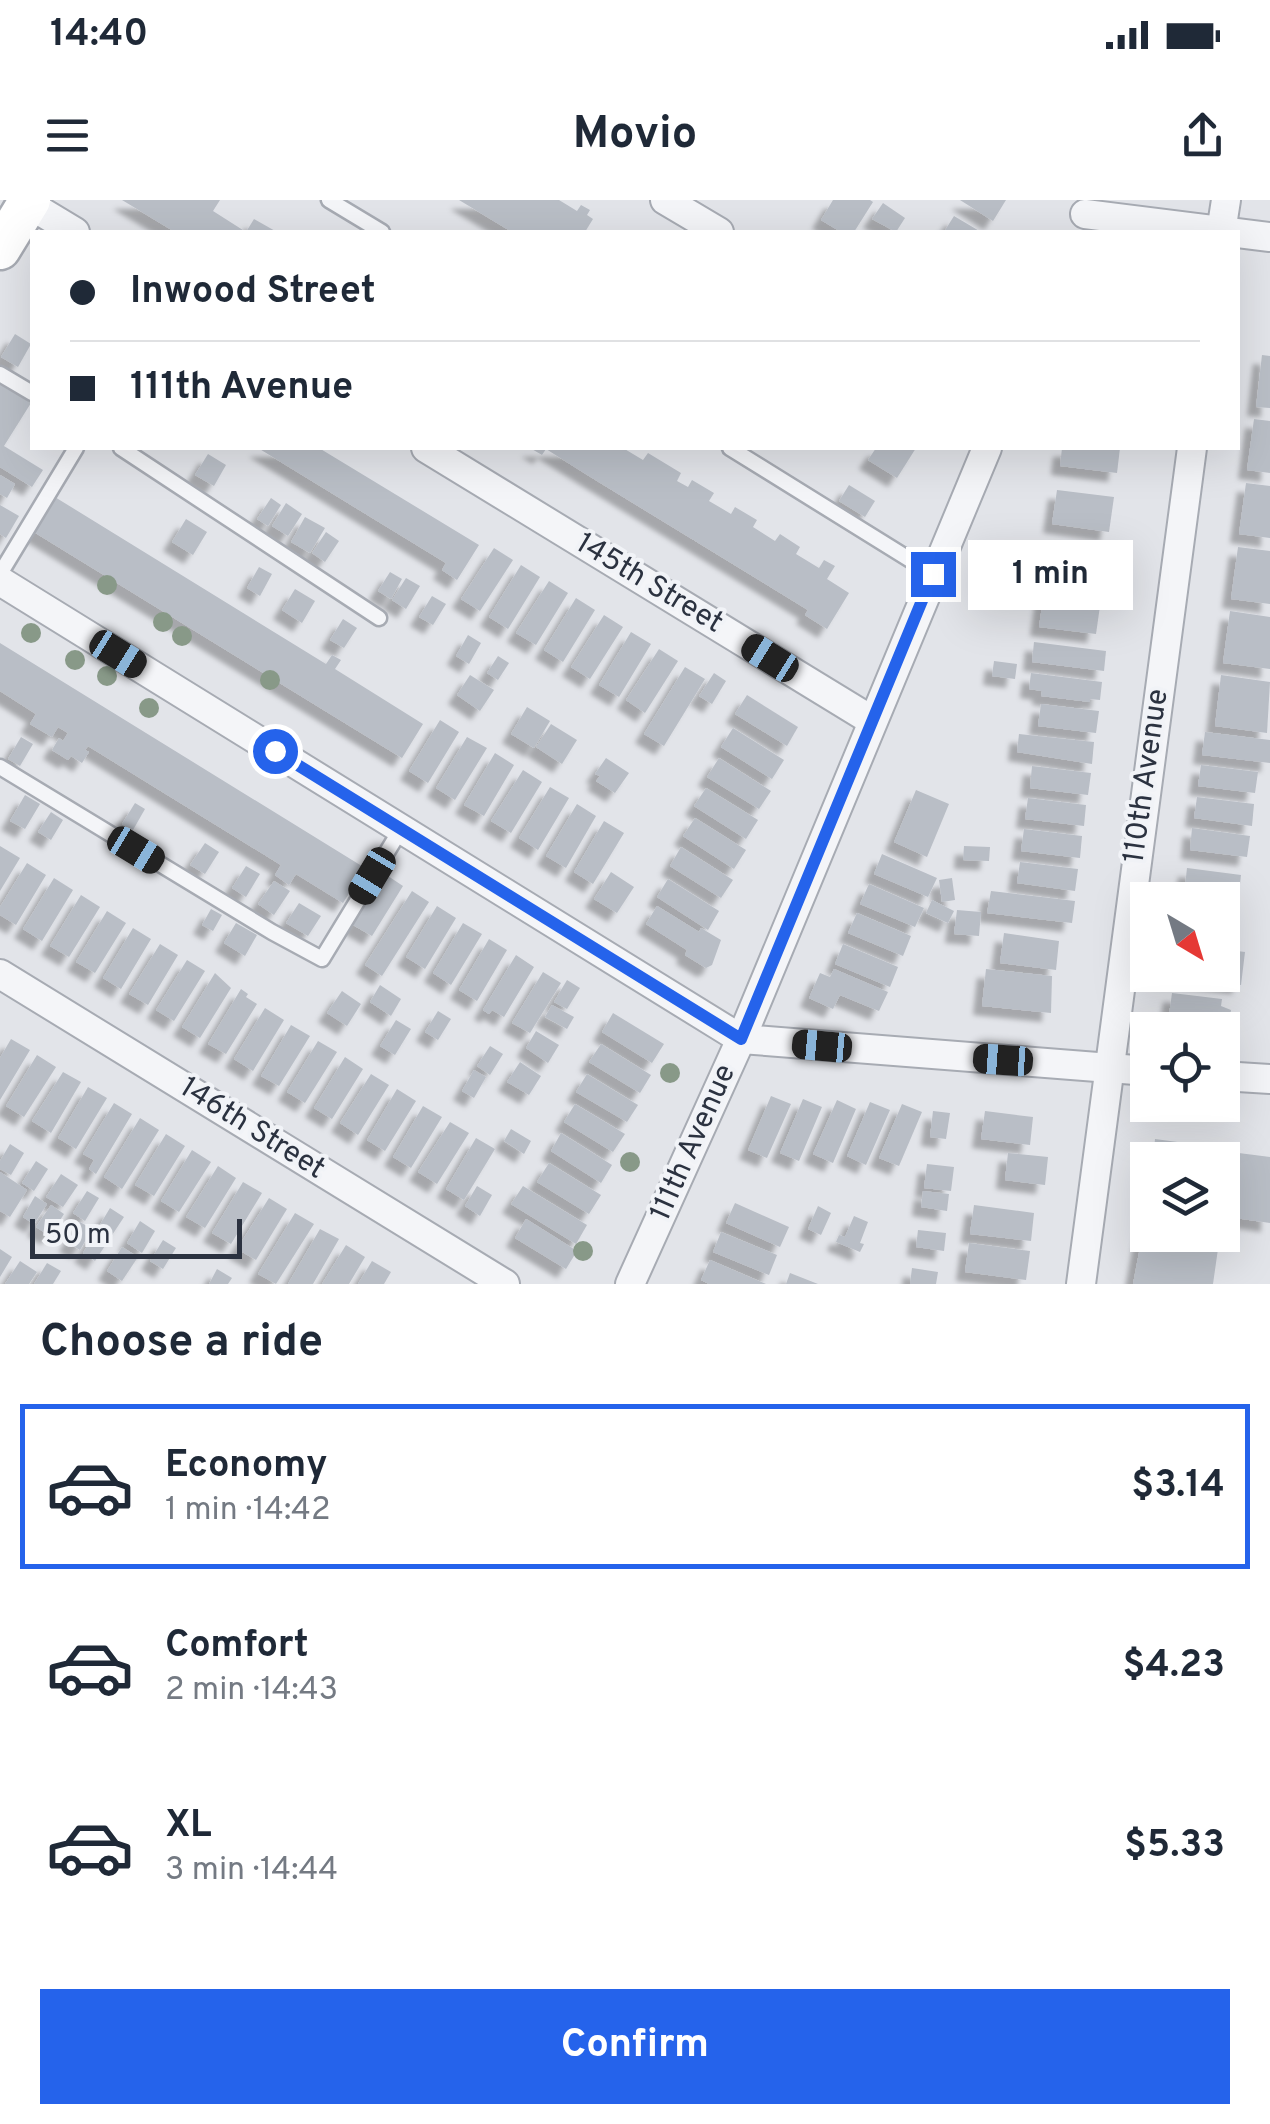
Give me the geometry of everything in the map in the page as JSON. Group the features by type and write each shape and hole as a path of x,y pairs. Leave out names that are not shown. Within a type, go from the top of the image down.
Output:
{"main road":[{"path":"0,248 26,201"}],"street":[{"path":"666,200 715,230"},
{"path":"1212,200 1220,230"},
{"path":"1221,230 1226,200"},
{"path":"26,201 73,230"},
{"path":"1085,216 1204,230"},
{"path":"1240,234 1270,237"},
{"name":"145th Street","path":"429,450 871,720"},
{"name":"111th Avenue","path":"630,1284 741,1039 986,450"},
{"name":"110th Avenue","path":"1080,1284 1192,450"},
{"path":"0,577 741,1039 1130,1070"},
{"name":"146th Street","path":"0,974 505,1284"},
{"path":"1240,1077 1270,1079"}],"lane":[{"path":"329,200 379,230"},
{"path":"0,374 30,392"},
{"path":"0,577 75,450"},
{"path":"124,450 379,618"},
{"path":"733,450 933,574"},
{"path":"0,767 322,959 401,828"}],"building":[{"path":"122,200 220,200 213,211 243,230 172,230"},
{"path":"459,200 559,200 577,211 581,205 590,210 587,215 593,219 586,230 509,230"},
{"path":"833,200 873,202 855,230 838,230 821,220"},
{"path":"960,200 1006,200 993,221"},
{"path":"883,203 905,218 897,230 872,219"},
{"path":"954,216 978,230 945,230"},
{"path":"254,219 273,230 247,230"},
{"path":"15,334 30,343 18,367 1,357"},
{"path":"1262,355 1270,356 1270,408 1256,407"},
{"path":"0,383 30,402 4,446 43,470 32,487 0,467"},
{"path":"1254,419 1270,421 1270,473 1247,470"},
{"path":"261,450 322,450 479,545 457,580 442,570 446,563"},
{"path":"548,450 626,450 643,460 648,453 681,473 677,481 688,487 692,480 714,493 709,501 731,514 735,507 757,520 753,527 775,541 780,534 800,547 796,554 819,568 824,560 835,566 827,579 849,593 827,629 805,615 808,610"},
{"path":"875,450 915,450 897,478 868,460"},
{"path":"1062,450 1120,450 1117,473 1060,466"},
{"path":"208,454 226,465 214,486 195,475"},
{"path":"0,475 15,484 7,498 0,494"},
{"path":"1246,483 1270,486 1270,538 1239,534"},
{"path":"849,485 875,501 865,517 839,501"},
{"path":"1057,490 1114,497 1109,532 1052,524"},
{"path":"50,494 326,664 332,655 341,660 335,669 423,724 402,758 29,529"},
{"path":"271,498 281,505 268,526 257,519"},
{"path":"286,503 302,514 288,536 272,526"},
{"path":"0,505 19,516 6,538 0,534"},
{"path":"305,517 325,528 310,553 291,542"},
{"path":"186,519 207,532 193,555 172,542"},
{"path":"326,532 339,541 325,562 312,553"},
{"path":"1051,542 1107,549 1103,583 1047,576"},
{"path":"1238,547 1270,551 1270,604 1231,599"},
{"path":"494,548 513,560 480,611 461,599"},
{"path":"521,565 540,577 508,629 489,617"},
{"path":"259,567 272,574 260,596 247,588"},
{"path":"390,572 402,579 391,599 378,591"},
{"path":"406,578 420,586 406,609 392,600"},
{"path":"549,581 568,593 536,645 516,633"},
{"path":"295,589 315,601 302,623 282,610"},
{"path":"1044,592 1101,599 1096,634 1039,627"},
{"path":"432,596 446,604 433,625 419,617"},
{"path":"576,598 595,610 563,662 544,650"},
{"path":"1230,611 1270,617 1270,669 1223,663"},
{"path":"604,615 623,627 590,679 571,667"},
{"path":"343,619 357,628 344,648 330,640"},
{"path":"631,632 651,644 619,697 599,685"},
{"path":"468,635 481,643 469,664 456,656"},
{"path":"1034,642 1106,651 1104,671 1032,662"},
{"path":"0,643 365,868 343,903 296,874 289,885 275,875 281,865 88,746 82,763 52,750 59,738 63,741 68,733 58,727 52,737 30,724 36,714 0,691"},
{"path":"659,649 678,661 645,713 626,700"},
{"path":"498,656 509,663 498,680 487,673"},
{"path":"994,661 1017,664 1015,679 992,676"},
{"path":"685,667 705,679 664,746 644,734"},
{"path":"714,673 726,681 712,704 699,696"},
{"path":"1031,673 1102,682 1100,700 1041,696 1042,691 1029,689"},
{"path":"470,675 494,690 480,711 457,695"},
{"path":"1221,675 1270,682 1267,733 1215,726"},
{"path":"747,695 798,727 787,746 735,714"},
{"path":"1041,704 1099,711 1096,733 1038,726"},
{"path":"527,707 550,721 534,748 511,734"},
{"path":"440,720 459,732 428,783 409,771"},
{"path":"551,724 577,740 562,764 536,747"},
{"path":"733,728 784,760 772,779 721,747"},
{"path":"1205,732 1270,740 1270,763 1202,755"},
{"path":"1019,734 1094,742 1092,764 1017,752"},
{"path":"21,737 33,744 20,766 8,759"},
{"path":"467,737 487,748 455,800 436,788"},
{"path":"495,753 514,765 484,816 464,805"},
{"path":"606,758 629,773 615,793 596,781 600,776 595,774"},
{"path":"719,758 771,791 759,809 707,777"},
{"path":"1201,765 1258,772 1255,793 1198,786"},
{"path":"1032,766 1091,773 1088,795 1030,788"},
{"path":"523,770 542,782 511,833 491,821"},
{"path":"550,787 569,798 538,850 519,838"},
{"path":"706,788 758,820 746,839 694,806"},
{"path":"916,790 949,804 927,857 894,842"},
{"path":"25,795 40,804 25,829 10,821"},
{"path":"1197,797 1254,804 1252,826 1194,818"},
{"path":"1028,798 1086,805 1084,826 1025,819"},
{"path":"135,803 145,809 133,830 122,824"},
{"path":"577,804 596,816 566,868 546,856"},
{"path":"51,812 63,820 51,840 38,832"},
{"path":"695,818 746,850 734,869 683,836"},
{"path":"604,821 624,833 593,884 574,872"},
{"path":"1192,828 1250,836 1247,857 1190,850"},
{"path":"1024,829 1082,836 1080,858 1021,851"},
{"path":"205,843 219,852 205,874 190,865"},
{"path":"0,846 20,858 0,891"},
{"path":"964,846 990,847 989,861 963,860"},
{"path":"681,847 733,880 721,898 670,866"},
{"path":"882,854 937,878 928,897 874,874"},
{"path":"1020,862 1078,869 1075,891 1017,883"},
{"path":"27,863 46,875 16,925 0,915 0,907"},
{"path":"246,866 260,874 246,897 232,888"},
{"path":"1187,868 1241,875 1240,884 1185,882"},
{"path":"611,872 634,887 617,913 594,899"},
{"path":"385,874 403,886 372,936 353,925"},
{"path":"54,878 73,890 42,941 23,929"},
{"path":"952,878 955,900 942,902 939,880"},
{"path":"668,879 719,911 708,930 657,897"},
{"path":"274,881 290,891 274,915 258,904"},
{"path":"869,884 924,908 915,927 860,904"},
{"path":"412,891 429,902 382,976 365,965"},
{"path":"991,891 1075,901 1072,923 987,913"},
{"path":"81,895 100,907 69,957 50,946"},
{"path":"932,900 954,911 948,923 926,913"},
{"path":"299,903 321,916 308,936 286,923"},
{"path":"437,906 456,918 425,969 406,957"},
{"path":"657,906 699,932 701,928 721,940 712,965 706,968 685,955 687,950 646,924"},
{"path":"211,909 222,915 213,931 202,925"},
{"path":"957,910 981,912 979,936 954,934"},
{"path":"107,911 126,923 95,973 76,962"},
{"path":"857,913 911,936 903,956 848,933"},
{"path":"236,923 257,935 245,956 224,943"},
{"path":"463,923 482,934 451,985 433,973"},
{"path":"133,928 151,939 121,989 103,978"},
{"path":"1004,933 1059,941 1056,970 1000,963"},
{"path":"489,939 507,950 477,1001 459,990"},
{"path":"160,944 178,955 148,1005 129,994"},
{"path":"843,944 898,967 890,987 835,964"},
{"path":"1240,951 1245,952 1240,985"},
{"path":"516,955 534,967 504,1017 492,1010 489,1014 483,1010"},
{"path":"187,960 205,971 174,1021 156,1010"},
{"path":"834,969 888,992 879,1011 840,995 833,1009 809,998 820,973 830,977"},
{"path":"986,969 1052,976 1051,1013 982,1006"},
{"path":"543,972 561,983 530,1033 512,1023"},
{"path":"215,973 231,988 200,1038 182,1027"},
{"path":"567,980 580,988 567,1009 554,1002"},
{"path":"380,985 401,999 391,1016 370,1002"},
{"path":"241,989 257,1004 226,1054 208,1044"},
{"path":"342,991 361,1004 347,1026 327,1013"},
{"path":"1172,993 1222,999 1221,1006 1231,1010 1231,1012 1169,1012"},
{"path":"552,1005 574,1017 567,1029 545,1017"},
{"path":"265,1008 284,1020 253,1071 234,1059"},
{"path":"438,1011 451,1019 438,1040 425,1032"},
{"path":"613,1013 664,1044 652,1063 602,1032"},
{"path":"396,1020 411,1029 395,1055 380,1046"},
{"path":"291,1025 310,1036 279,1086 261,1076"},
{"path":"536,1031 559,1045 548,1063 526,1048"},
{"path":"11,1039 30,1050 0,1100 0,1058"},
{"path":"318,1041 337,1052 305,1103 287,1092"},
{"path":"601,1044 651,1075 640,1093 589,1062"},
{"path":"490,1046 503,1054 490,1075 477,1066"},
{"path":"37,1055 56,1067 24,1117 6,1106"},
{"path":"345,1057 363,1069 332,1119 314,1108"},
{"path":"520,1062 541,1076 529,1095 507,1082"},
{"path":"474,1070 486,1077 474,1098 462,1091"},
{"path":"63,1072 81,1082 51,1133 32,1121"},
{"path":"371,1074 389,1085 358,1135 340,1123"},
{"path":"587,1074 638,1105 627,1122 576,1092"},
{"path":"88,1087 107,1098 76,1149 58,1138"},
{"path":"397,1089 416,1101 385,1151 367,1140"},
{"path":"771,1096 791,1104 767,1158 748,1150"},
{"path":"803,1099 822,1107 799,1161 780,1153"},
{"path":"837,1100 856,1109 833,1163 813,1154"},
{"path":"870,1102 890,1110 866,1165 847,1156"},
{"path":"114,1103 132,1114 96,1174 89,1169 94,1160 83,1154"},
{"path":"575,1104 625,1134 613,1152 564,1122"},
{"path":"902,1104 922,1112 899,1166 879,1158"},
{"path":"423,1106 442,1117 411,1168 393,1157"},
{"path":"933,1111 950,1113 946,1139 930,1137"},
{"path":"985,1111 1033,1117 1030,1145 981,1139"},
{"path":"140,1118 159,1130 122,1189 104,1177"},
{"path":"450,1122 469,1133 437,1184 418,1172"},
{"path":"511,1129 531,1141 524,1154 504,1141"},
{"path":"561,1133 612,1165 601,1183 551,1151"},
{"path":"166,1134 185,1146 154,1196 135,1185"},
{"path":"476,1138 495,1149 464,1200 446,1189"},
{"path":"10,1144 24,1153 11,1175 0,1169"},
{"path":"192,1150 211,1162 179,1212 161,1201"},
{"path":"1008,1153 1048,1157 1045,1185 1005,1180"},
{"path":"1240,1153 1270,1157 1270,1223 1240,1219"},
{"path":"36,1161 48,1169 34,1191 22,1183"},
{"path":"549,1163 601,1195 589,1214 537,1182"},
{"path":"927,1164 954,1167 951,1191 924,1188"},
{"path":"218,1166 236,1178 205,1228 186,1217"},
{"path":"0,1172 27,1190 10,1217 0,1211"},
{"path":"61,1174 78,1185 63,1207 46,1197"},
{"path":"243,1182 262,1193 231,1244 212,1233"},
{"path":"477,1186 492,1195 480,1216 465,1206"},
{"path":"523,1186 587,1225 576,1244 511,1204"},
{"path":"87,1191 99,1198 85,1221 73,1213"},
{"path":"923,1191 949,1194 947,1211 921,1207"},
{"path":"35,1196 47,1204 34,1224 23,1217"},
{"path":"269,1198 287,1209 256,1260 237,1249"},
{"path":"735,1203 789,1227 780,1247 726,1223"},
{"path":"51,1205 64,1214 50,1236 36,1227"},
{"path":"974,1205 1034,1213 1031,1241 970,1234"},
{"path":"818,1206 831,1213 821,1235 808,1229"},
{"path":"110,1208 124,1217 95,1261 83,1253"},
{"path":"295,1213 314,1224 276,1284 258,1274"},
{"path":"854,1216 868,1222 860,1252 836,1242 839,1235 845,1237"},
{"path":"526,1219 577,1251 566,1269 515,1238"},
{"path":"140,1221 155,1231 142,1253 127,1243"},
{"path":"80,1222 92,1229 80,1250 68,1243"},
{"path":"320,1229 339,1239 313,1284 288,1284"},
{"path":"918,1230 946,1233 944,1251 916,1247"},
{"path":"721,1232 777,1255 769,1275 713,1252"},
{"path":"163,1240 176,1248 163,1269 150,1261"},
{"path":"969,1243 1030,1251 1026,1280 965,1272"},
{"path":"346,1245 365,1257 349,1284 322,1284"},
{"path":"122,1247 138,1257 122,1281 107,1271"},
{"path":"0,1249 12,1257 0,1277"},
{"path":"1139,1252 1218,1252 1213,1284 1133,1284"},
{"path":"710,1260 766,1284 709,1284 701,1280"},
{"path":"20,1261 37,1272 29,1284 5,1284"},
{"path":"372,1261 391,1272 384,1284 358,1284"},
{"path":"47,1263 61,1271 53,1284 34,1284"},
{"path":"912,1268 938,1272 936,1284 910,1284"},
{"path":"217,1269 232,1278 228,1284 209,1284"},
{"path":"790,1273 818,1284 786,1284"}],"route":[{"path":"275,751 741,1039 933,574"}]}
